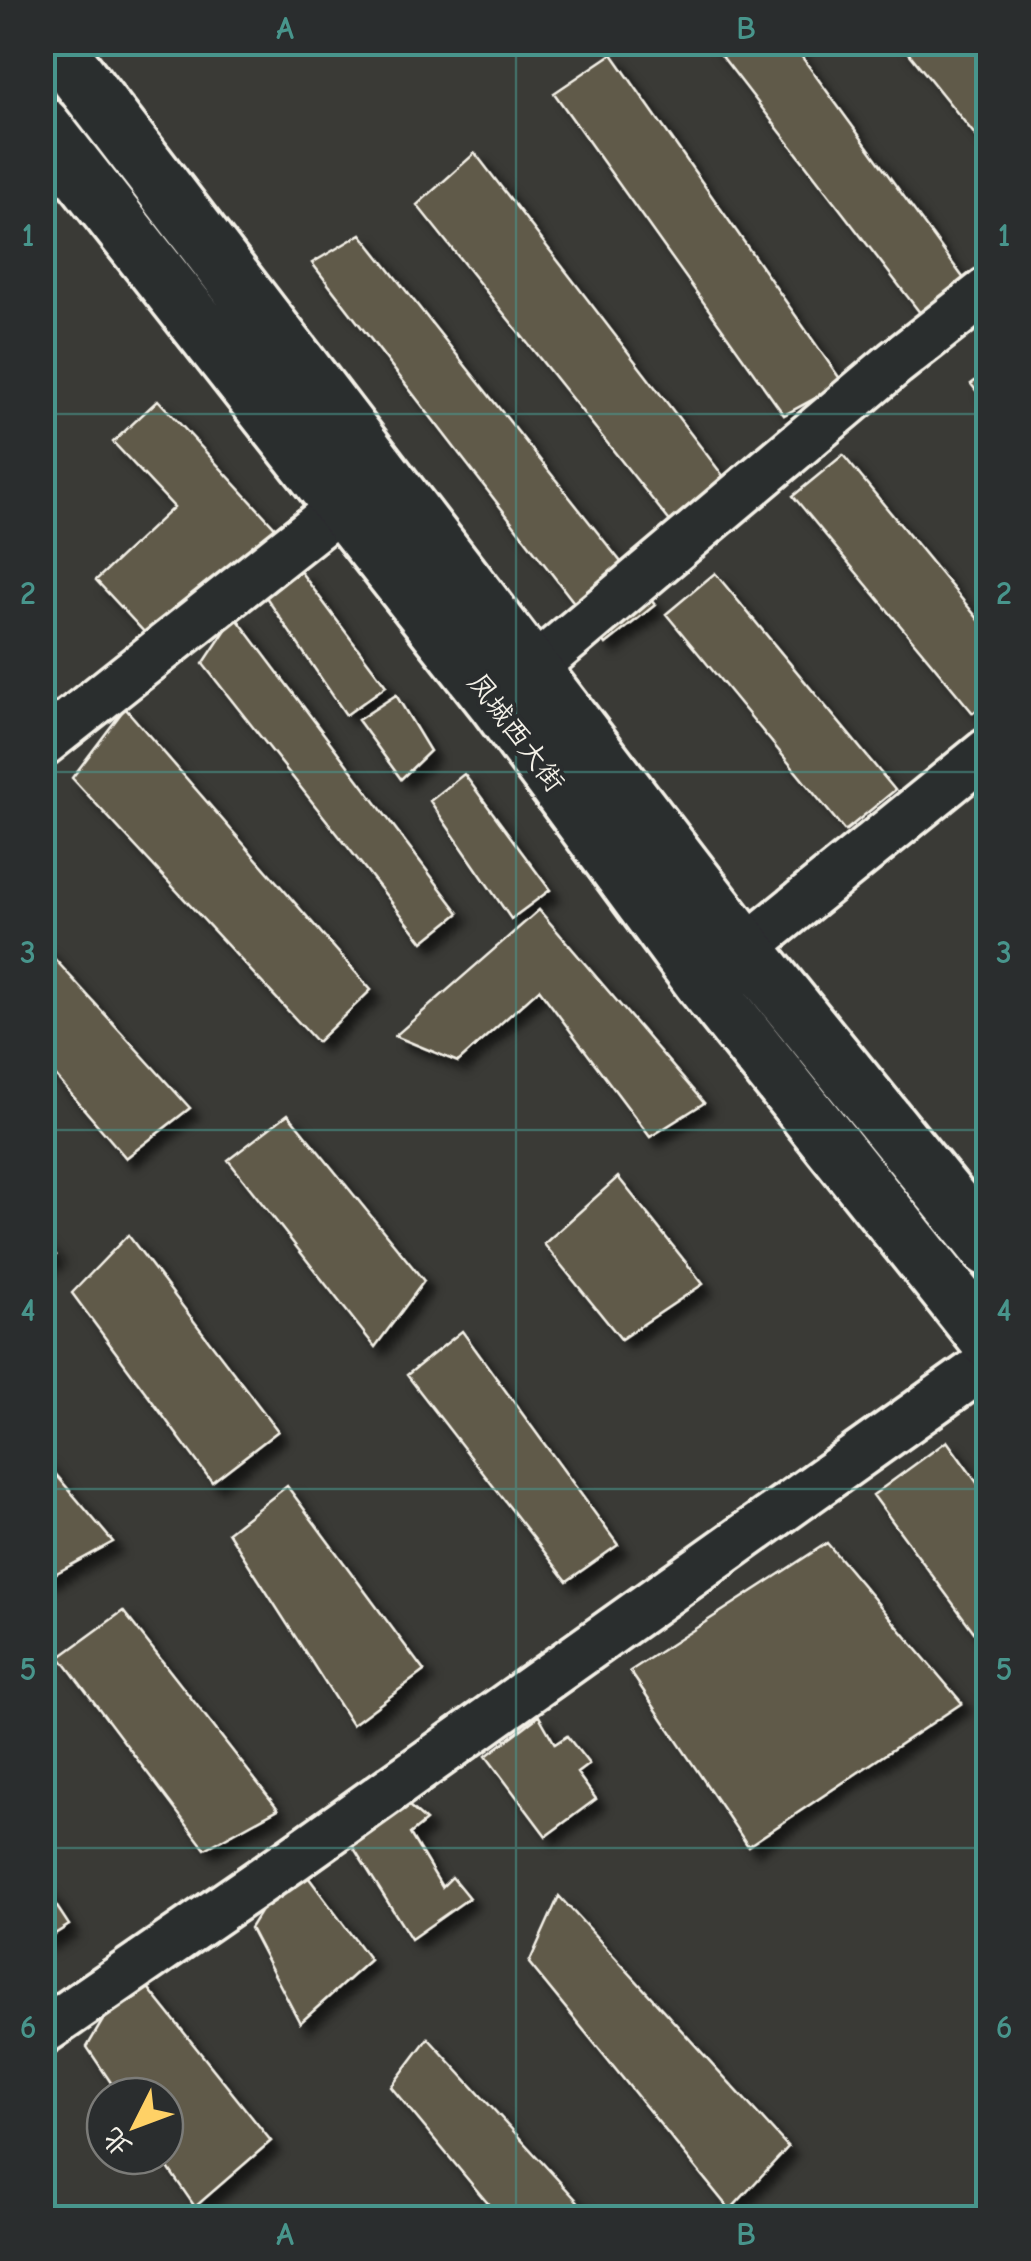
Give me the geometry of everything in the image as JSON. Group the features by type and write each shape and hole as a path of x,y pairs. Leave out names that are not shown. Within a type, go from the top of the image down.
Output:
{"main road":[{"name":"凤城西大街","path":"52,42 513,686 704,983 988,1340"},
{"name":"凤城西大街","path":"42,126 342,506 513,686 746,948 986,1241"},
{"path":"891,1214 986,1241"}],"street":[{"path":"513,686 988,290"},
{"path":"42,744 342,506"},
{"path":"704,983 988,751"},
{"path":"42,2032 294,1858 988,1363"}],"building":[{"path":"711,42 791,42 967,283 924,318"},
{"path":"900,42 988,42 988,151"},
{"path":"612,54 843,383 784,415 554,93"},
{"path":"475,153 724,477 672,524 417,205"},
{"path":"361,234 655,605 606,644 312,263"},
{"path":"988,371 988,406 971,384"},
{"path":"158,400 281,534 159,648 96,580 174,507 113,442"},
{"path":"843,455 988,631 988,700 973,713 793,496"},
{"path":"300,571 386,686 346,715 266,597"},
{"path":"715,573 895,790 845,831 666,614"},
{"path":"235,616 459,913 423,942 203,664"},
{"path":"396,695 430,751 401,779 358,720"},
{"path":"125,708 371,990 317,1042 72,778"},
{"path":"464,774 550,890 511,919 430,801"},
{"path":"539,910 704,1103 650,1137 539,989 458,1062 395,1036"},
{"path":"42,945 190,1108 126,1158 42,1060"},
{"path":"288,1114 424,1281 375,1347 228,1160"},
{"path":"618,1177 703,1284 621,1339 544,1244"},
{"path":"128,1235 278,1431 212,1482 72,1293"},
{"path":"42,1240 56,1255 42,1266"},
{"path":"462,1331 618,1545 567,1581 407,1375"},
{"path":"947,1441 988,1498 988,1651 873,1495"},
{"path":"42,1458 113,1542 42,1581"},
{"path":"287,1486 424,1671 352,1725 228,1532"},
{"path":"827,1543 962,1703 748,1846 630,1671"},
{"path":"123,1611 278,1809 205,1849 60,1657"},
{"path":"539,1716 555,1744 567,1736 589,1764 577,1773 596,1799 546,1836 486,1756"},
{"path":"408,1805 426,1821 410,1834 442,1887 452,1877 469,1898 411,1939 350,1842"},
{"path":"294,1858 370,1960 300,2023 250,1928"},
{"path":"42,1884 69,1925 42,1942"},
{"path":"559,1896 788,2147 730,2210 529,1963"},
{"path":"133,1969 271,2141 195,2207 174,2176 185,2176 185,2076 107,2076 87,2047"},
{"path":"428,2038 593,2218 500,2218 391,2087"}]}
